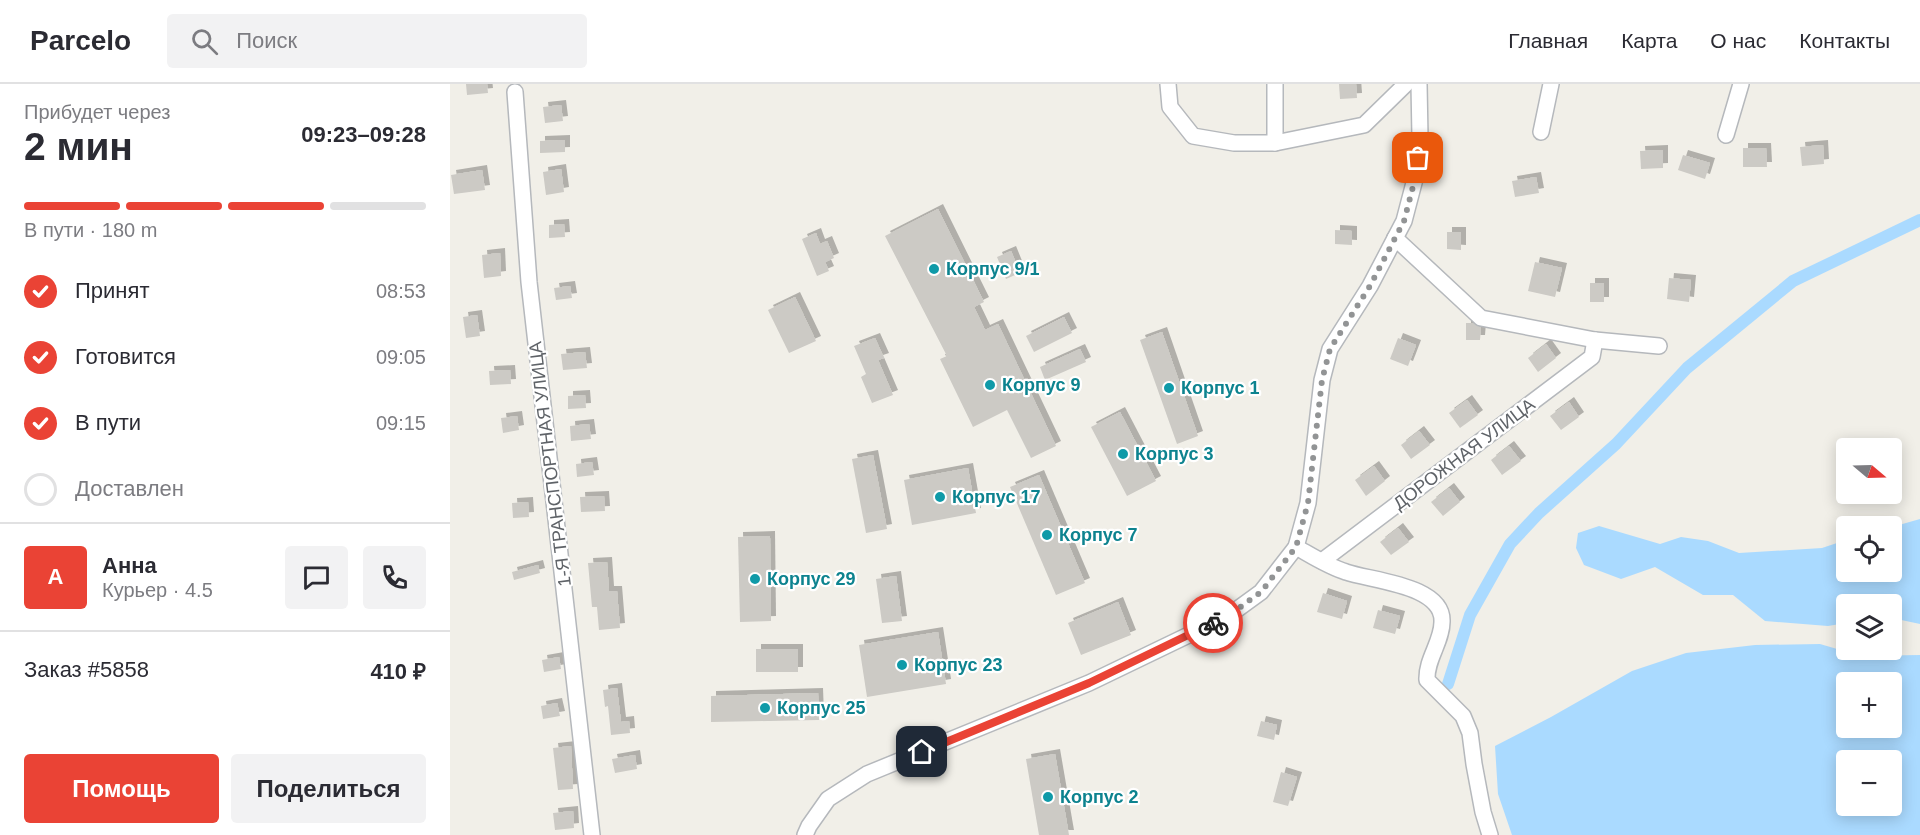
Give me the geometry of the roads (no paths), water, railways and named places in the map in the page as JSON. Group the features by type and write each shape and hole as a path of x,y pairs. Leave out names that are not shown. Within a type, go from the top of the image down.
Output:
{"street":[{"path":"1168,84 1170,107 1193,136 1233,143 1275,143 1364,125 1407,84"},
{"path":"1275,84 1275,143"},
{"path":"805,835 828,799 867,774 1089,683 1228,616 1261,592 1296,547 1308,503 1322,380 1330,349 1370,286 1404,221 1415,179 1420,137 1419,84"},
{"path":"1541,132 1551,84"},
{"path":"1726,135 1741,84"},
{"name":"1-Я ТРАНСПОРТНАЯ УЛИЦА","path":"515,92 530,294 592,835"},
{"path":"1395,238 1481,318 1595,340 1659,346"},
{"name":"ДОРОЖНАЯ УЛИЦА","path":"1322,561 1592,357 1595,340"},
{"path":"1296,547 1343,572 1412,588 1432,599 1440,608 1443,622 1427,669 1427,680 1463,716 1470,733 1479,793 1490,835"}],"water":[{"path":"1920,519 1920,624 1902,620 1902,594 1836,594 1836,625 1765,621 1733,595 1703,595 1655,567 1621,579 1584,565 1576,548 1578,533 1599,526 1660,544 1681,537 1708,541 1739,553 1822,548 1836,543 1836,582 1902,582 1902,524"},
{"path":"1820,644 1836,649 1836,660 1902,660 1902,655 1920,655 1920,835 1512,835 1498,794 1495,746 1632,671 1686,653 1755,645"}],"waterway":[{"path":"1448,684 1470,615 1510,544 1539,513 1616,444 1687,368 1793,281 1920,220"}],"place":[{"name":"Корпус 9/1","path":"934,269"},
{"name":"Корпус 9","path":"990,385"},
{"name":"Корпус 1","path":"1169,388"},
{"name":"Корпус 3","path":"1123,454"},
{"name":"Корпус 17","path":"940,497"},
{"name":"Корпус 7","path":"1047,535"},
{"name":"Корпус 29","path":"755,579"},
{"name":"Корпус 23","path":"902,665"},
{"name":"Корпус 25","path":"765,708"},
{"name":"Корпус 2","path":"1048,797"}]}
